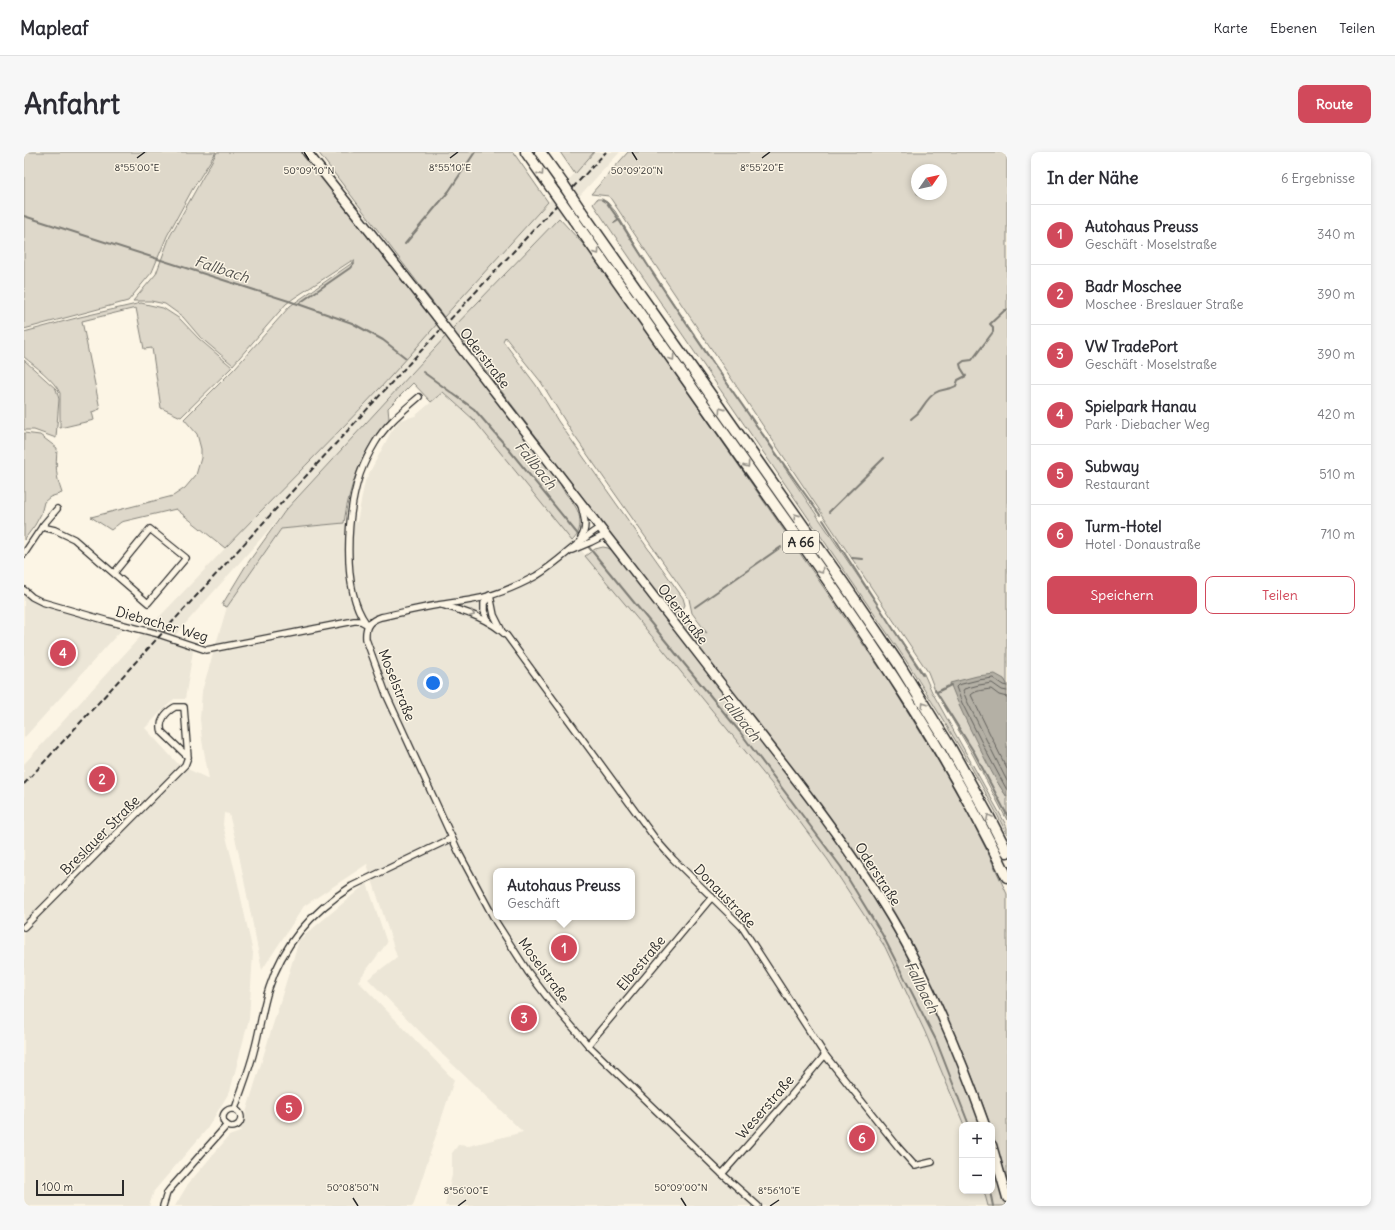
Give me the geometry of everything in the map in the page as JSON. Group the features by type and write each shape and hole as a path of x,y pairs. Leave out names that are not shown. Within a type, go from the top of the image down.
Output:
{"highway":[{"name":"A 66","path":"526,152 827,579 916,711 964,793 1007,877"},
{"name":"A 66","path":"540,152 898,663 950,747 1007,852"}],"street":[{"name":"Oderstraße","path":"307,152 437,317 840,839 876,892 895,924 927,985 960,1058 984,1122"},
{"path":"419,397 397,415 376,442 360,473 351,517 349,539 351,574 356,603 360,614 368,625 372,620 381,617 440,604 471,600 508,589 536,576 581,544 591,542 605,535"},
{"path":"580,502 585,522 585,535 581,544"},
{"path":"24,554 56,509"},
{"path":"42,527 55,530 74,539 148,603 186,558 150,529 114,573"},
{"path":"585,535 599,528"},
{"name":"Diebacher Weg","path":"24,590 36,600 42,602 155,633 206,650 354,621 368,625"},
{"path":"488,621 484,611 484,603 490,595"},
{"name":"Donaustraße","path":"490,595 494,615 502,631 528,664 626,801 657,841 673,859 742,927 825,1055 899,1148 915,1166 932,1162"},
{"name":"Donaustraße","path":"440,604 471,613 488,621 502,631"},
{"name":"Moselstraße","path":"368,625 366,639 379,676 452,838 481,897 493,917"},
{"path":"175,706 184,707 188,757 162,732 160,728 162,719 175,706"},
{"name":"Breslauer Straße","path":"24,927 181,771 188,757"},
{"path":"235,1109 254,1052 269,987 280,962 298,933 321,909 352,886 452,838"},
{"name":"Elbestraße","path":"588,1045 712,897"},
{"name":"Moselstraße","path":"495,920 528,972 588,1045 722,1174 758,1206"},
{"name":"Weserstraße","path":"722,1174 825,1055"},
{"path":"229,1109 235,1109 240,1112 240,1123 232,1127 224,1122 224,1114 229,1109"},
{"path":"162,1206 170,1189 227,1125"},
{"path":"995,1156 1007,1198"},
{"path":"746,1206 751,1201"}],"shaded area":[{"path":"24,152 216,152 192,190 167,236 152,272 128,301 24,329"},
{"path":"217,152 302,152 374,241 437,324 360,410 225,548 176,509 121,522 111,530 91,517 173,496 185,488 196,475 201,458 201,449 197,434 184,419 235,368 290,306 355,261 351,261 286,304 233,365 200,337 183,317 165,304 151,301 133,301 156,274 170,236"},
{"path":"318,152 513,152 548,202 444,317"},
{"path":"560,152 594,152 575,174"},
{"path":"594,152 620,152 452,329 296,499 169,642 190,648 193,651 185,699 174,699 145,728 179,765 209,779 200,719 202,691 227,607 281,529 357,522 365,481 391,432 400,420 415,416 443,392 474,420 660,646 771,783 828,860 885,947 925,1032 963,1122 959,1122 959,1194 985,1194 988,1206 445,1206 452,1175 452,1153 458,1145 469,1146 523,1132 445,1057 368,979 397,957 367,864 304,906 262,970 238,850 229,814 224,813 223,825 236,875 253,953 249,1019 230,1091 207,1129 154,1191 149,1206 24,1206 24,764 141,636 310,460 343,428"},
{"path":"628,152 1007,152 1007,684 1004,679 959,705 998,783 1007,797 1007,820 973,755 935,690 928,672 609,196 591,194"},
{"path":"597,199 602,199 607,202 615,211 649,267 924,674 932,692 1005,823 1007,834 971,767 905,659 593,204"},
{"path":"559,218 592,254 890,683 937,759 969,815 1007,894 1007,1180 995,1142 995,1122 989,1122 966,1061 923,967 871,878 835,827 679,623 691,624 707,633 692,613 689,599 573,434 541,382 505,337 503,341 536,385 558,421 683,598 685,605 683,609 673,615 483,367 452,329"},
{"path":"141,303 163,308 180,319 198,338 232,367 181,417 161,408 152,348 144,349 136,308 82,321 100,409 92,412 94,420 60,428 60,393 49,378 24,357 24,332"},
{"path":"446,336 557,476 562,488 573,503 579,515 580,524 578,533 572,541 474,420 443,392 431,402 413,383 388,408 389,419 380,430 365,454 349,495 344,523 281,529 227,607 222,605 245,567 285,511"},
{"path":"24,360 56,389 59,399 56,438 34,430 24,430"},
{"path":"24,433 40,435 57,448 56,470 62,493 50,497 44,502 41,514 24,540"},
{"path":"603,547 615,552 838,841 893,925 935,1008 981,1122 963,1122 925,1032 885,947 828,860 771,783 585,556 595,549"},
{"path":"24,592 38,603 124,627 24,738"},
{"path":"367,883 387,943 358,981 454,1080 413,1206 175,1206 188,1184 229,1136 240,1132 299,940"},
{"path":"995,1164 1006,1206 988,1206 985,1194 995,1194"}],"water":[{"path":"995,674 1004,679 1007,684 1007,797 984,757 950,683 977,676"}],"waterway":[{"path":"405,244 449,191 475,152"},
{"path":"602,200 607,203 619,220 614,223"},
{"name":"Fallbach","path":"24,216 298,304 352,323 383,340 406,358"},
{"path":"619,220 717,369 820,515"},
{"path":"298,304 350,268 354,263"},
{"path":"911,419 918,413 932,395 940,390 956,386 958,380 966,376 960,364 964,361 972,360 993,332 993,327 990,324 1005,310 1007,310"},
{"name":"Fallbach","path":"423,372 474,409 580,537"},
{"path":"829,512 884,458"},
{"path":"823,520 923,675"},
{"name":"Fallbach","path":"587,545 740,732 841,867 882,934 936,1040 968,1122"},
{"path":"695,607 781,547"},
{"path":"852,558 863,559"},
{"path":"937,692 951,685"},
{"path":"935,690 974,752 1007,815"},
{"name":"Fallbach","path":"991,1194 993,1206"}],"railway":[{"path":"24,784 405,368 606,152"}],"place":[{"name":"Spielpark Hanau","path":"63,653"},
{"name":"Badr Moschee","path":"102,779"},
{"name":"Autohaus Preuss","path":"564,948"},
{"name":"VW TradePort","path":"524,1018"},
{"name":"Subway","path":"289,1108"},
{"name":"Turm-Hotel","path":"862,1138"}]}
